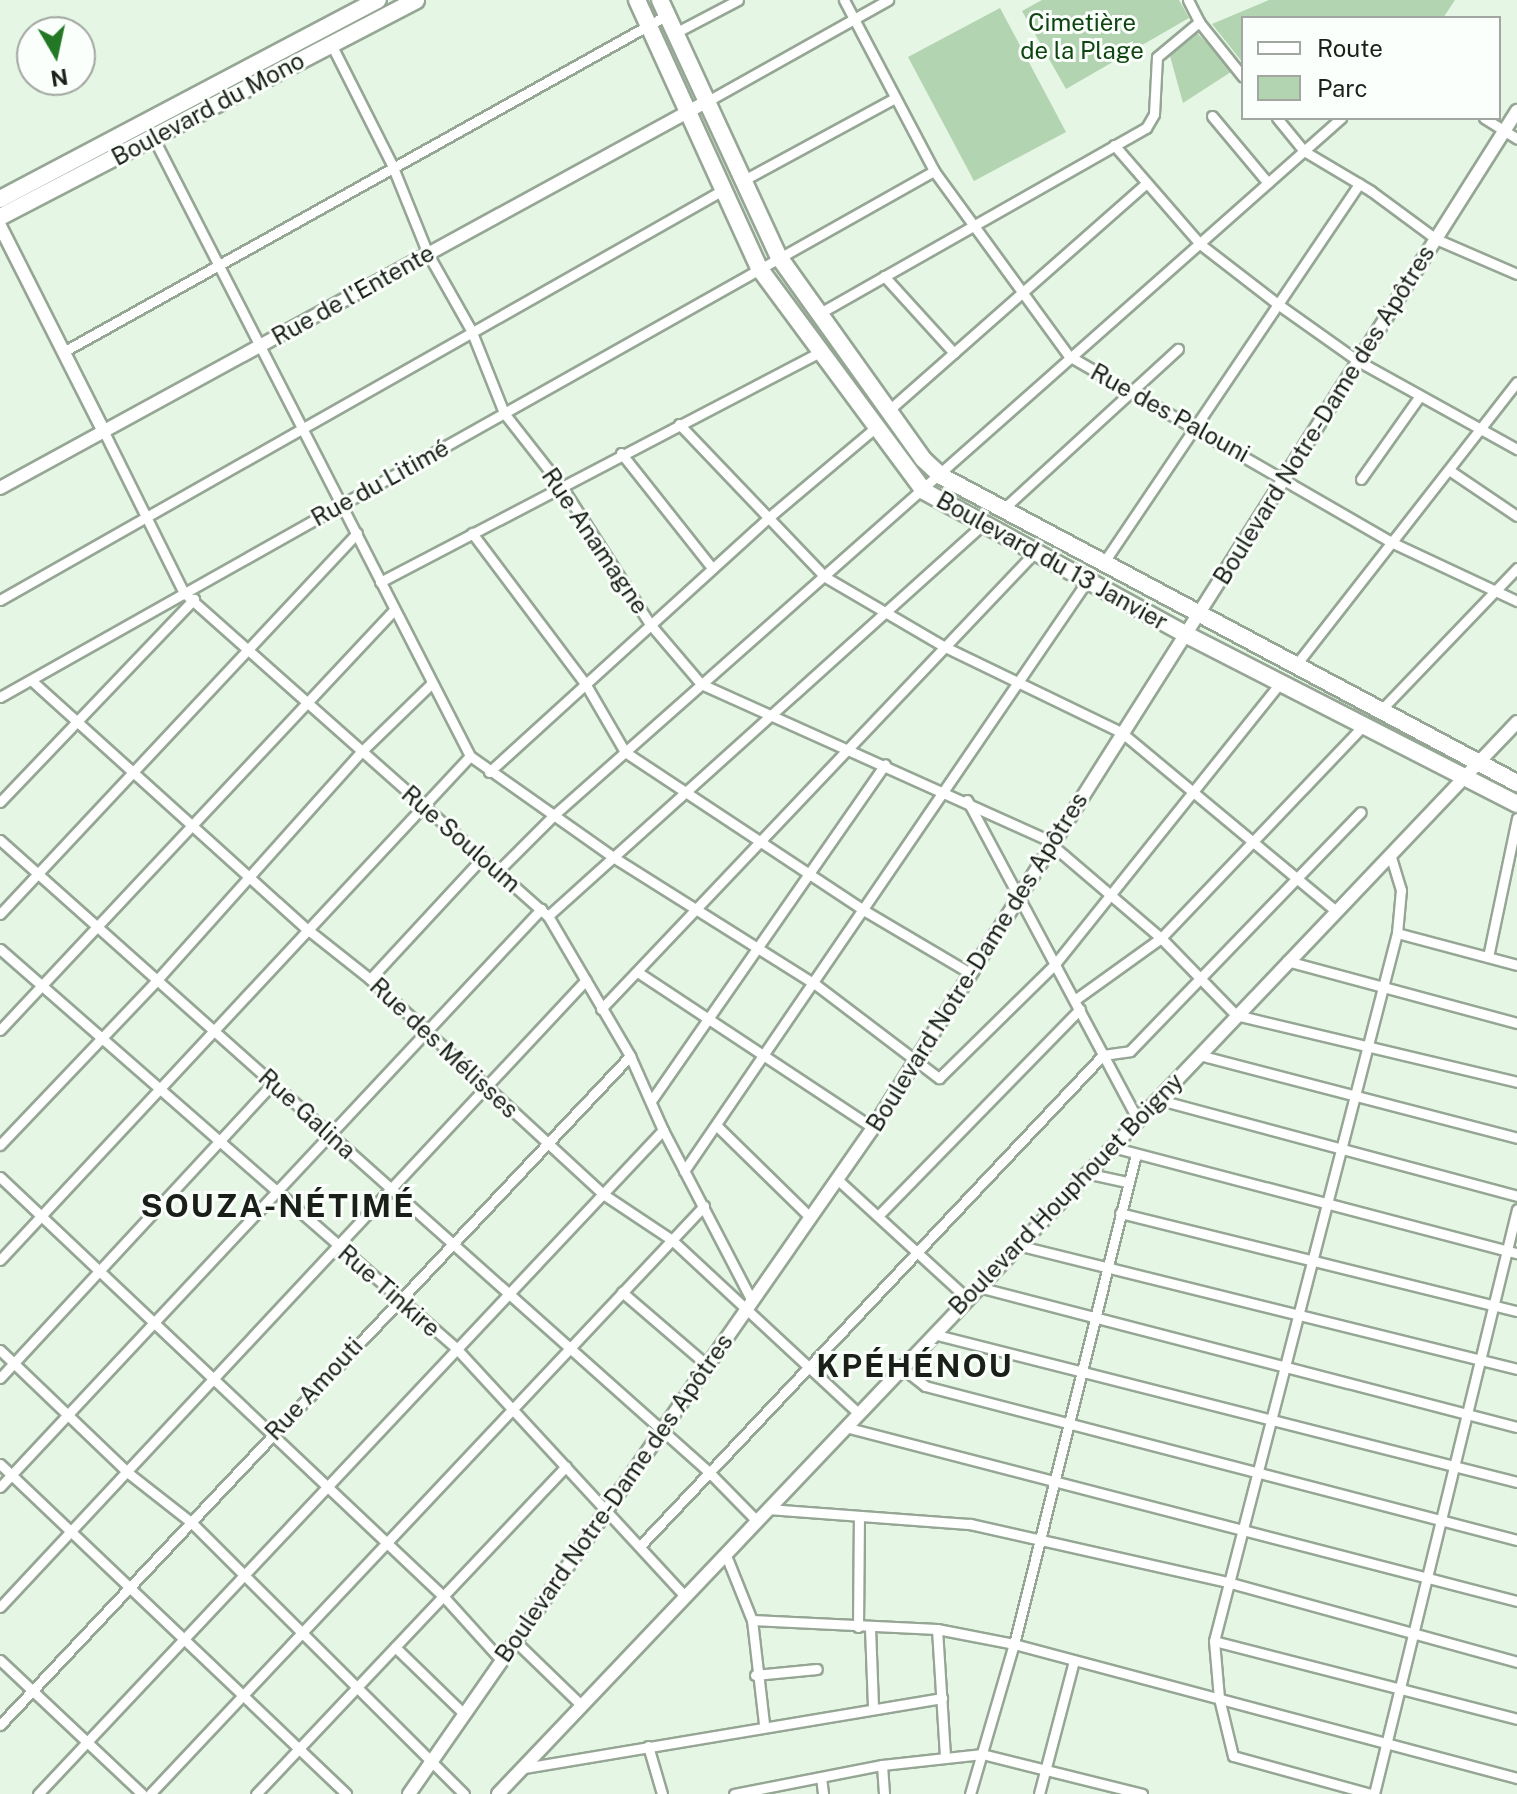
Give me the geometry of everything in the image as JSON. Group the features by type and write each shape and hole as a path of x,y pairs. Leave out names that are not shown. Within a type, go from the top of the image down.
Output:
{"highway":[{"name":"Boulevard du Mono","path":"0,199 378,0"},
{"name":"Boulevard du Mono","path":"0,217 416,0"},
{"name":"Boulevard du 13 Janvier","path":"637,0 759,268 924,491 981,526 1363,726 1472,770 1517,783"},
{"name":"Boulevard du 13 Janvier","path":"663,7 779,257 889,410 941,476 1001,511 1380,711 1472,770 1517,804"}],"street":[{"path":"675,33 738,0"},
{"name":"Rue des Palouni","path":"844,0 934,171 1020,296 1069,356 1128,393 1285,477 1391,542 1517,601"},
{"path":"706,102 888,0"},
{"path":"1188,0 1199,22 1241,74"},
{"path":"63,352 648,24 663,7"},
{"path":"820,313 1151,123 1157,57 1199,22"},
{"name":"Rue Anamagne","path":"331,44 392,165 428,254 471,330 504,413 562,487 650,624 701,684 967,800 1052,843 1111,898 1161,938 1199,982 1236,1015"},
{"path":"742,181 895,98"},
{"name":"Rue de l'Entente","path":"0,488 706,102"},
{"name":"Boulevard Notre-Dame des Apôtres","path":"409,1794 500,1659 873,1128 1517,111"},
{"path":"1212,116 1268,183"},
{"path":"1279,120 1304,151 1359,184 1436,239 1517,274"},
{"path":"498,871 555,814 941,476 1069,356 1339,120"},
{"path":"1487,120 1517,139"},
{"path":"154,139 470,756 613,857 815,984 939,1078 951,1071 1055,964 1111,898 1192,791 1280,683"},
{"path":"1114,145 1144,185 1200,244 1279,305 1358,361 1517,449"},
{"name":"Rue du Litimé","path":"0,697 934,171"},
{"path":"1102,565 1359,184"},
{"path":"889,410 1144,185"},
{"path":"0,600 471,330 723,190"},
{"path":"0,226 148,515 184,593"},
{"path":"884,276 954,353"},
{"path":"1001,511 1178,349"},
{"path":"380,582 621,453 820,352"},
{"path":"1295,667 1517,382"},
{"path":"1361,479 1419,397"},
{"path":"679,424 825,577 885,609 945,647 1121,732 1335,910"},
{"path":"489,772 768,518 875,428"},
{"path":"621,453 712,568"},
{"path":"1449,470 1517,516"},
{"path":"0,1487 426,1030 544,912 688,793 774,716 885,609 981,526"},
{"path":"0,914 357,533"},
{"path":"472,533 586,685 625,752 865,911 970,973"},
{"path":"601,1009 639,973 1034,553"},
{"path":"1380,711 1517,568"},
{"path":"684,1171 947,791 1087,581"},
{"name":"Rue Souloum","path":"184,593 544,912 630,1056 750,1306"},
{"path":"0,802 76,719 194,599"},
{"path":"0,1030 41,984 99,929 305,701 394,610"},
{"name":"Rue des Mélisses","path":"31,680 248,877 370,979 603,1194 672,1240 750,1306 809,1368 858,1413"},
{"path":"0,1145 99,1036 157,980 362,751 431,684"},
{"name":"Boulevard Houphouet Boigny","path":"498,1794 683,1594 755,1519 769,1509 1335,910 1517,722"},
{"path":"878,1216 1078,1004 1161,938 1363,726"},
{"path":"0,1260 161,1091 213,1029 470,756"},
{"path":"651,1101 885,764"},
{"path":"967,800 1137,1119"},
{"path":"640,1546 1103,1055 1130,1051 1361,812"},
{"path":"1488,957 1517,818"},
{"name":"Rue Galina","path":"0,840 451,1240 507,1294 711,1474 755,1519"},
{"path":"1390,855 1401,890 1397,933 1274,1419 1214,1641 1219,1698 1233,1756 1372,1794 1517,1209"},
{"path":"370,979 482,858"},
{"path":"1397,933 1517,965"},
{"name":"Rue Tinkire","path":"0,949 455,1347 515,1408 683,1594"},
{"path":"1287,961 1517,1023"},
{"path":"639,973 873,1128"},
{"path":"0,1607 335,1245 586,980"},
{"path":"1236,1015 1368,1043 1517,1082"},
{"path":"1199,1055 1517,1138"},
{"name":"Rue Amouti","path":"0,1725 192,1523 451,1240 549,1143 630,1056"},
{"path":"0,1378 217,1139 273,1083"},
{"path":"1156,1099 1517,1196"},
{"path":"717,1126 810,1217"},
{"path":"38,1794 183,1637 244,1577 455,1347 663,1130"},
{"path":"1112,1147 1517,1253"},
{"path":"970,1794 1014,1644 1106,1264 1136,1154"},
{"path":"1086,1173 1127,1182"},
{"path":"0,1177 215,1377 324,1489 444,1597 500,1659"},
{"path":"837,1179 967,1298"},
{"path":"150,1794 241,1693 389,1546 568,1348 704,1206"},
{"path":"1120,1213 1517,1311"},
{"path":"1017,1245 1106,1264 1517,1369"},
{"path":"978,1287 1517,1427"},
{"path":"622,1292 708,1366"},
{"path":"933,1334 1517,1482"},
{"path":"0,1350 127,1472 192,1523 300,1636 464,1794"},
{"path":"901,1367 925,1386 1517,1540"},
{"path":"845,1427 1517,1601"},
{"path":"0,1464 346,1794"},
{"path":"256,1794 297,1747 444,1597 566,1466"},
{"path":"769,1509 954,1521 1231,1583 1517,1662"},
{"path":"858,1627 859,1516"},
{"path":"725,1553 752,1620 755,1675 764,1724"},
{"path":"752,1620 937,1629 1014,1644 1517,1778"},
{"path":"870,1628 873,1706"},
{"path":"937,1629 945,1756"},
{"path":"515,1641 581,1705"},
{"path":"1214,1641 1398,1691 1517,1719"},
{"path":"395,1647 463,1713"},
{"path":"0,1660 142,1794"},
{"path":"1039,1794 1074,1661"},
{"path":"755,1675 817,1669"},
{"path":"520,1768 764,1724 942,1698"},
{"path":"648,1746 662,1794"},
{"path":"741,1793 882,1765 982,1754 1045,1768 1113,1791 1142,1794"},
{"path":"882,1765 884,1794"},
{"path":"821,1777 823,1794"}],"green space":[{"name":"Cimetière de la Plage","path":"1042,0 1179,0 1189,18 1066,89 1022,11"},
{"name":"Cimetière de la Plage","path":"1269,0 1455,0 1444,16 1241,16 1241,60 1212,24"},
{"path":"1000,8 1066,132 974,181 908,57"},
{"name":"Cimetière de la Plage","path":"1196,32 1234,70 1183,103 1170,56 1179,41"}],"district":[{"name":"SOUZA-NÉTIMÉ","path":"278,1206"},
{"name":"KPÉHÉNOU","path":"915,1366"}]}
